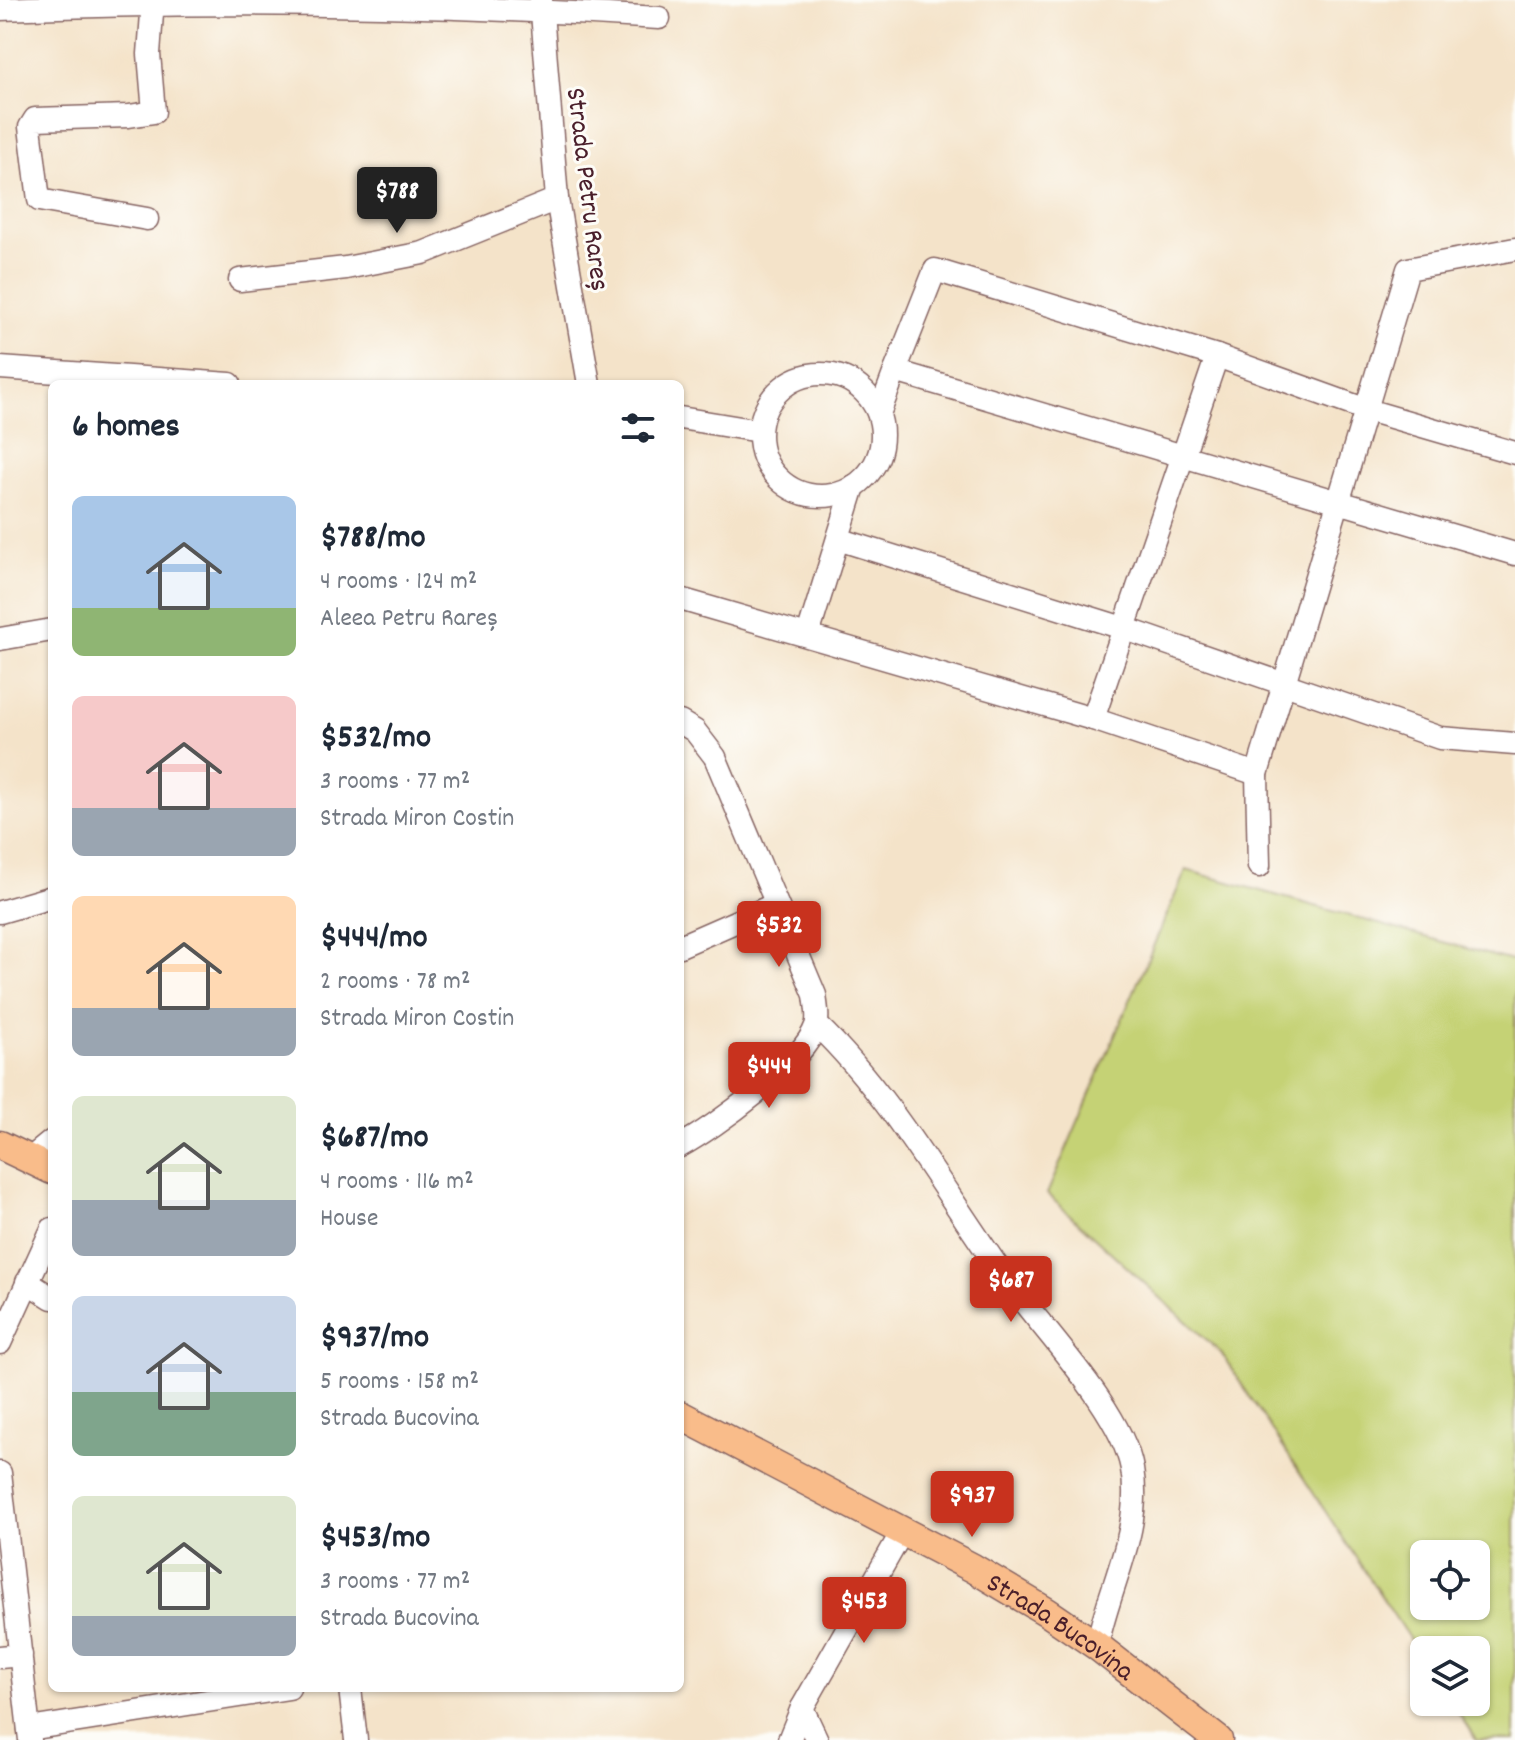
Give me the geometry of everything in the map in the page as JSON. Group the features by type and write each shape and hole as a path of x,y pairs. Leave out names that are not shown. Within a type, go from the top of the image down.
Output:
{"main road":[{"path":"0,1145 45,1157"},
{"name":"Strada Bucovina","path":"684,1417 973,1568 1097,1646 1218,1740"}],"street":[{"path":"147,219 39,200 30,127 35,119 129,116 154,112 149,54 153,2"},
{"path":"0,9 153,2 541,5 659,18"},
{"name":"Strada Petru Rareș","path":"541,5 557,199 588,380"},
{"path":"240,280 346,268 423,253 557,199"},
{"path":"1259,866 1257,774 1408,269 1515,249"},
{"path":"879,414 935,270 1217,356 1367,410 1515,453"},
{"path":"1093,719 1217,356"},
{"path":"0,368 66,378 121,380"},
{"path":"895,371 1338,499 1515,554"},
{"path":"803,376 840,376 856,384 870,397 879,414 882,434 879,454 869,473 854,486 827,495 798,492 782,482 769,468 761,450 759,431 772,396 786,384 803,376"},
{"path":"684,419 759,431"},
{"path":"808,635 854,486"},
{"path":"838,539 1286,681 1440,738 1515,744"},
{"path":"684,600 1093,719 1257,774"},
{"path":"0,639 48,631"},
{"path":"684,724 695,731 715,757 815,995 817,1025 802,1048 776,1075 721,1120 684,1143"},
{"path":"0,912 48,898"},
{"path":"684,944 776,904"},
{"path":"817,1025 856,1063 1009,1283 1093,1393 1124,1445 1132,1470 1125,1558 1104,1611 1097,1646"},
{"path":"0,1343 48,1237"},
{"path":"27,1282 48,1295"},
{"path":"0,1473 11,1656 30,1735 249,1692"},
{"path":"789,1740 802,1708 902,1532"},
{"path":"350,1692 356,1740"},
{"path":"802,1708 817,1740"}],"green space":[{"path":"1186,870 1515,962 1515,1740 1476,1740 1460,1716 1490,1716 1490,1636 1410,1636 1410,1640 1221,1353 1047,1194"}]}
